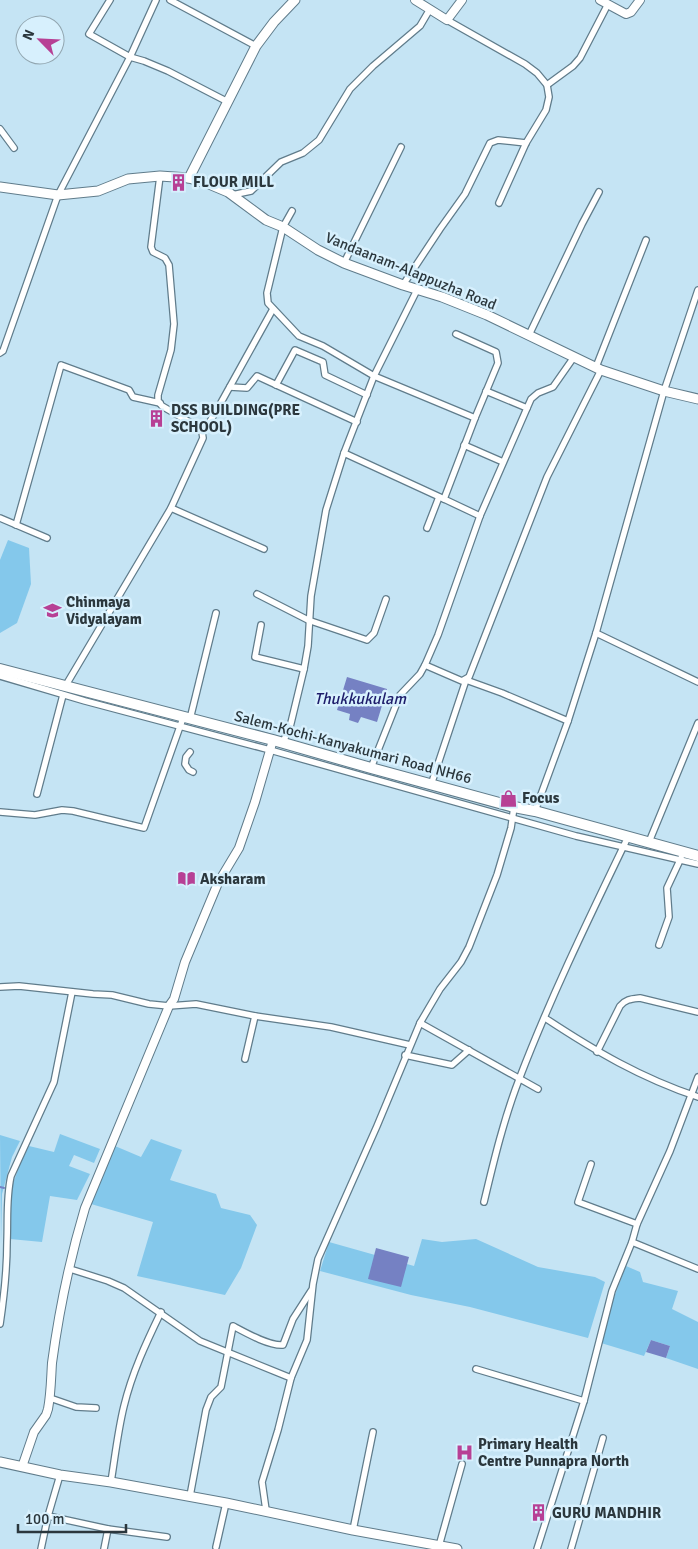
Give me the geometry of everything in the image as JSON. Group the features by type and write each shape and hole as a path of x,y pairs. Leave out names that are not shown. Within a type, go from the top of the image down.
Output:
{"highway":[{"name":"Salem-Kochi-Kanyakumari Road NH66","path":"0,669 64,690 535,811 626,842 649,842 681,856 698,856"}],"main road":[{"path":"189,178 256,46 274,22 295,0"},
{"name":"Vandaanam-Alappuzha Road","path":"0,187 58,195 98,191 128,179 160,176 189,178 209,184 232,195 266,220 283,227 318,250 344,262 403,285 442,297 599,368 664,390 698,399"},
{"path":"0,1462 60,1475 111,1482 266,1510 354,1530 458,1549"}],"street":[{"path":"110,0 89,34 130,57 168,71 228,102"},
{"path":"0,353 58,195 130,57 156,0"},
{"path":"170,0 256,46"},
{"path":"415,0 525,64 537,72 548,85 549,97 546,110 526,143 499,203"},
{"path":"447,20 462,0"},
{"path":"548,85 573,66 580,58 586,48 604,2 626,14 631,12 640,0"},
{"path":"232,195 251,191 281,162 303,153 319,140 350,89 373,66 420,26 430,10"},
{"path":"0,129 14,148"},
{"path":"403,285 465,194 490,143 498,140 526,143"},
{"path":"344,262 401,147"},
{"path":"36,794 64,690 171,508 203,438 202,432 198,427 162,406 158,396 171,350 174,324 169,264 165,258 153,252 151,247 160,176"},
{"path":"529,335 599,192"},
{"path":"292,211 283,227 266,293 268,303 273,309 299,336 323,346 374,376 475,418"},
{"path":"431,785 466,680 469,677 547,477 599,368 646,240"},
{"path":"22,1467 34,1432 46,1415 50,1398 56,1340 77,1234 85,1208 169,1006 174,999 185,962 218,883 239,848 276,744 290,727 308,646 308,620 314,572 326,510 344,453 374,376 417,290"},
{"path":"535,811 568,721 596,633 664,390 698,290"},
{"path":"202,432 230,387 273,309"},
{"path":"427,528 442,498 498,363 496,352 456,334"},
{"path":"276,385 295,350 322,362 325,375 367,394"},
{"path":"371,768 400,695 425,666 438,635 480,516 527,408 533,396 548,389 557,382 574,357"},
{"path":"16,525 61,365 128,390 133,397 160,403"},
{"path":"230,387 247,388 257,376 357,422"},
{"path":"486,392 527,408"},
{"path":"464,445 503,462"},
{"path":"344,453 480,516"},
{"path":"171,508 264,549"},
{"path":"0,518 47,538"},
{"path":"257,594 308,620 367,640 374,633 386,599"},
{"path":"0,812 35,815 62,810 72,811 144,828 185,721 216,614"},
{"path":"261,625 255,657 304,669"},
{"path":"596,633 698,682"},
{"path":"425,666 462,681 466,680 502,693 568,721"},
{"path":"0,676 64,690"},
{"path":"649,842 698,723"},
{"path":"276,744 512,818 626,842 681,856 698,864"},
{"path":"190,752 186,757 185,764 193,772"},
{"path":"266,1510 262,1482 291,1378 307,1340 312,1289 318,1259 420,1023 440,988 461,962 469,947 497,875 511,828 514,807"},
{"path":"484,1202 505,1120 520,1078 545,1018 626,842"},
{"path":"658,945 669,917 667,888 681,856"},
{"path":"0,987 19,986 112,995 150,1004 169,1006 196,1004 255,1016 331,1027 410,1045"},
{"path":"0,1324 4,1302 7,1251 7,1198 11,1176 54,1082 72,992"},
{"path":"597,1052 620,1006 624,1001 631,998 640,998 698,1012"},
{"path":"245,1059 255,1016"},
{"path":"545,1018 597,1052 632,1070 698,1097"},
{"path":"420,1023 538,1089"},
{"path":"405,1056 452,1065 468,1050"},
{"path":"537,1549 584,1401 612,1291 632,1242 637,1224 670,1151 698,1077"},
{"path":"591,1164 578,1202 637,1224"},
{"path":"632,1242 698,1269"},
{"path":"0,1250 7,1251"},
{"path":"70,1269 124,1288 200,1341 291,1378"},
{"path":"190,1496 208,1402 220,1388 234,1326 248,1335 283,1345 293,1320 312,1289"},
{"path":"111,1482 130,1383 139,1358 161,1312"},
{"path":"476,1368 584,1401"},
{"path":"50,1398 76,1407 96,1408"},
{"path":"354,1530 373,1432"},
{"path":"571,1549 603,1438"},
{"path":"440,1546 462,1464"},
{"path":"41,1549 60,1475"},
{"path":"216,1547 226,1503"},
{"path":"48,1516 108,1529 167,1536"},
{"path":"104,1549 108,1529"}],"shaded area":[{"path":"8,540 29,548 31,584 17,623 0,633 0,560"},
{"path":"60,1134 100,1149 94,1163 74,1155 69,1166 90,1174 77,1200 50,1196 42,1242 10,1239 10,1192 20,1164 29,1146 54,1152"},
{"path":"0,1135 20,1141 12,1157 2,1194 1,1245"},
{"path":"151,1139 182,1150 170,1180 216,1194 221,1208 250,1215 257,1225 241,1268 225,1295 137,1276 153,1222 91,1204 115,1146 141,1157"},
{"path":"422,1239 442,1242 476,1239 538,1267 595,1277 605,1282 588,1338 320,1271 329,1242 414,1266"},
{"path":"626,1266 640,1272 643,1282 678,1291 672,1309 698,1322 698,1369 666,1358 670,1346 651,1340 644,1356 601,1343 613,1300"}],"water":[{"name":"Thukkukulam","path":"347,677 387,689 377,722 361,717 358,723 349,720 350,714 337,710"},
{"path":"376,1248 409,1257 401,1287 368,1279"},
{"path":"651,1340 670,1346 666,1358 646,1352"}],"waterway":[{"path":"0,1187 4,1188"}],"place":[{"name":"FLOUR MILL","path":"179,182"},
{"name":"DSS BUILDING(PRE SCHOOL)","path":"157,419"},
{"name":"Chinmaya Vidyalayam","path":"52,611"},
{"name":"Focus","path":"508,798"},
{"name":"Aksharam","path":"186,879"},
{"name":"Primary Health Centre Punnapra North","path":"464,1453"},
{"name":"GURU MANDHIR","path":"538,1513"}]}
